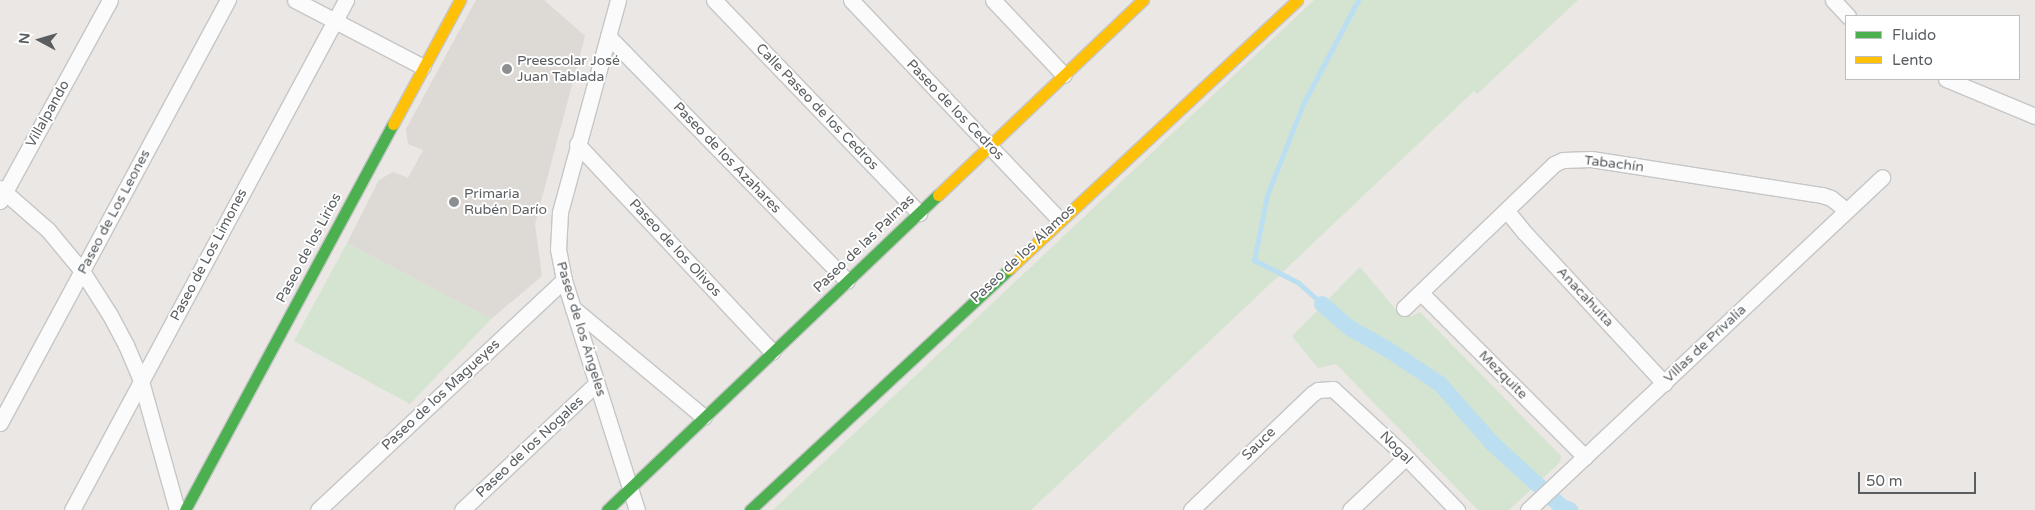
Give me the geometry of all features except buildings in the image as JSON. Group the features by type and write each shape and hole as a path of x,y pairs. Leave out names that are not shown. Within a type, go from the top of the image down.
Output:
{"street":[{"name":"Villalpando","path":"2,193 110,0"},
{"name":"Paseo de Los Leones","path":"0,423 228,0"},
{"path":"294,0 423,67"},
{"name":"Paseo de Los Limones","path":"72,510 346,0"},
{"name":"Paseo de los Lirios","path":"185,510 460,0"},
{"name":"Paseo de los Ángeles","path":"618,0 577,144 558,229 558,249 564,280 637,510"},
{"name":"Calle Paseo de los Cedros","path":"714,0 919,213"},
{"name":"Paseo de los Cedros","path":"851,0 1059,220"},
{"path":"993,0 1064,75"},
{"name":"Paseo de los Álamos","path":"750,510 1297,0"},
{"path":"1833,0 1847,15"},
{"name":"Paseo de las Palmas","path":"607,510 990,146 1137,2"},
{"name":"Paseo de los Azahares","path":"608,36 847,281"},
{"path":"1948,80 2035,116"},
{"name":"Paseo de los Olivos","path":"577,144 772,352"},
{"name":"Tabachín","path":"1404,308 1554,164 1573,159 1591,159 1822,195 1839,203 1846,210"},
{"name":"Villas de Privalía","path":"1532,506 1882,177"},
{"path":"2,193 48,230 82,271 122,337 141,381 177,510"},
{"name":"Anacahuita","path":"1507,211 1525,234 1664,383"},
{"name":"Paseo de los Magueyes","path":"318,510 564,280"},
{"name":"Mezquite","path":"1421,293 1585,457"},
{"path":"573,308 704,418"},
{"name":"Paseo de los Nogales","path":"462,510 598,383"},
{"name":"Nogal","path":"1333,388 1406,457 1457,510"},
{"name":"Sauce","path":"1191,510 1312,394 1318,390 1333,388"},
{"path":"1350,510 1406,457"}],"shaded area":[{"name":"Primaria Rubén Darío","path":"476,0 544,0 585,36 535,224 542,276 491,319 347,243 379,180 393,172 408,178 423,150 408,144 406,129"}],"green space":[{"path":"1314,0 1578,0 1477,94 1474,91 1031,510 773,510"},
{"path":"347,243 491,319 410,404 294,341"},
{"path":"1360,267 1402,317 1412,316 1420,312 1561,456 1560,462 1509,510 1478,510 1336,364 1318,368 1292,336"}],"waterway":[{"path":"1322,304 1299,283 1254,260 1267,195 1303,104 1358,0"},
{"path":"1322,304 1350,328 1387,349 1440,384 1492,443 1562,507 1570,510"}],"traffic: fast":[{"path":"185,510 393,124"},
{"path":"607,510 938,195"},
{"path":"750,510 1009,269"}],"traffic: slow":[{"path":"393,124 460,0"},
{"path":"938,195 1143,0"},
{"path":"1009,269 1297,0"}],"place":[{"name":"Preescolar José Juan Tablada","path":"507,69"},
{"name":"Primaria Rubén Darío","path":"454,202"}]}
